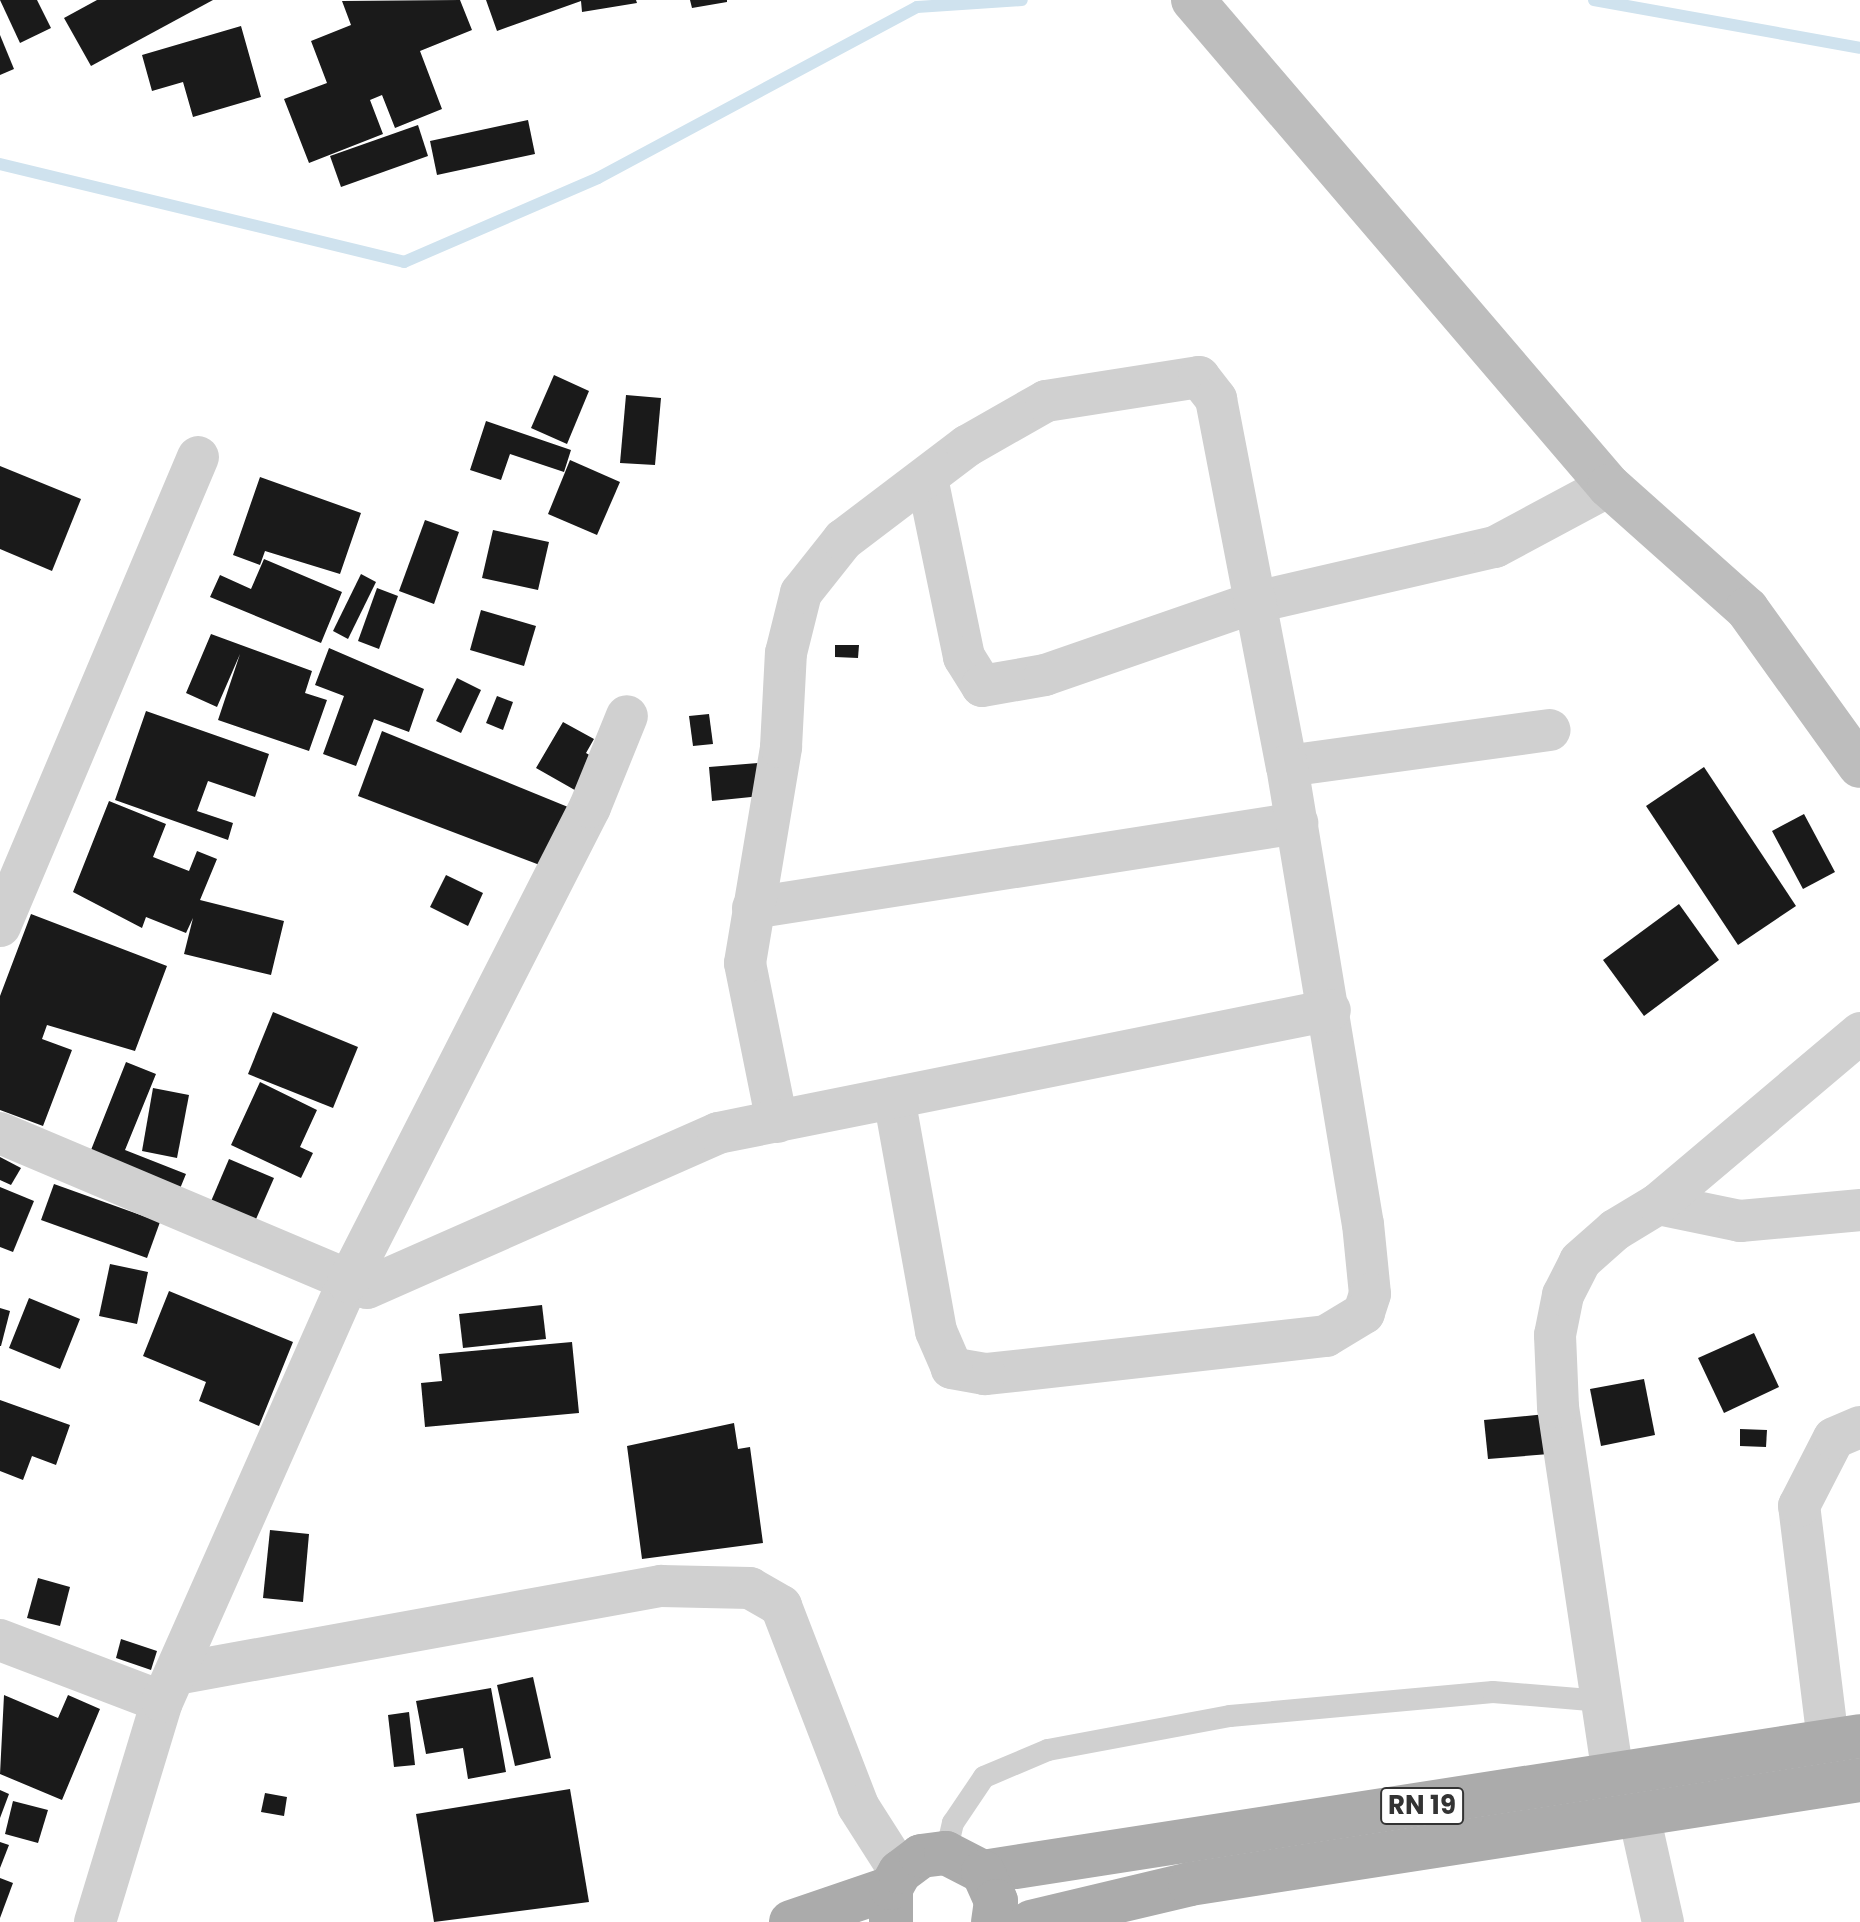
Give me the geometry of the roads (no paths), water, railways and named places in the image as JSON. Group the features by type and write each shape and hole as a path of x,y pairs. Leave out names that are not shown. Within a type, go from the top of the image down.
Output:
{"main road":[{"path":"1193,0 1609,486 1747,609 1860,766"},
{"name":"RN 19","path":"965,1862 1613,1775 1844,1738"},
{"name":"RN 19","path":"1031,1922 1190,1884 1860,1780"},
{"path":"791,1922 894,1894 921,1856 965,1862 996,1901 993,1922"}],"street":[{"path":"777,1122 750,1013 745,963 781,747 786,653 801,593 843,540 927,478 1046,401 1199,377 1216,399 1287,766 1330,1010 1370,1294 1351,1327 1326,1336 985,1374 952,1368 936,1331 894,1098"},
{"path":"0,926 198,457"},
{"path":"927,478 964,657 982,686 1045,675 1256,602 1495,547 1609,486"},
{"path":"95,1922 169,1688 348,1282 590,807 627,716"},
{"path":"1287,766 1550,730"},
{"path":"753,908 1297,823"},
{"path":"0,1133 348,1282 382,1286 718,1133 1330,1010"},
{"path":"1613,1775 1558,1407 1555,1335 1580,1261 1658,1204 1860,1033"},
{"path":"1658,1204 1740,1221 1860,1210"},
{"path":"1844,1738 1799,1506 1834,1438 1860,1427"},
{"path":"0,1640 169,1688 661,1586 750,1588 787,1617 894,1894"},
{"path":"1639,1815 1663,1922"}],"lane":[{"path":"965,1862 953,1823 984,1777 1048,1750 1230,1716 1493,1692 1602,1701"}],"waterway":[{"path":"0,164 404,262 598,178 917,7 1022,0"},
{"path":"1594,0 1860,48"}]}
